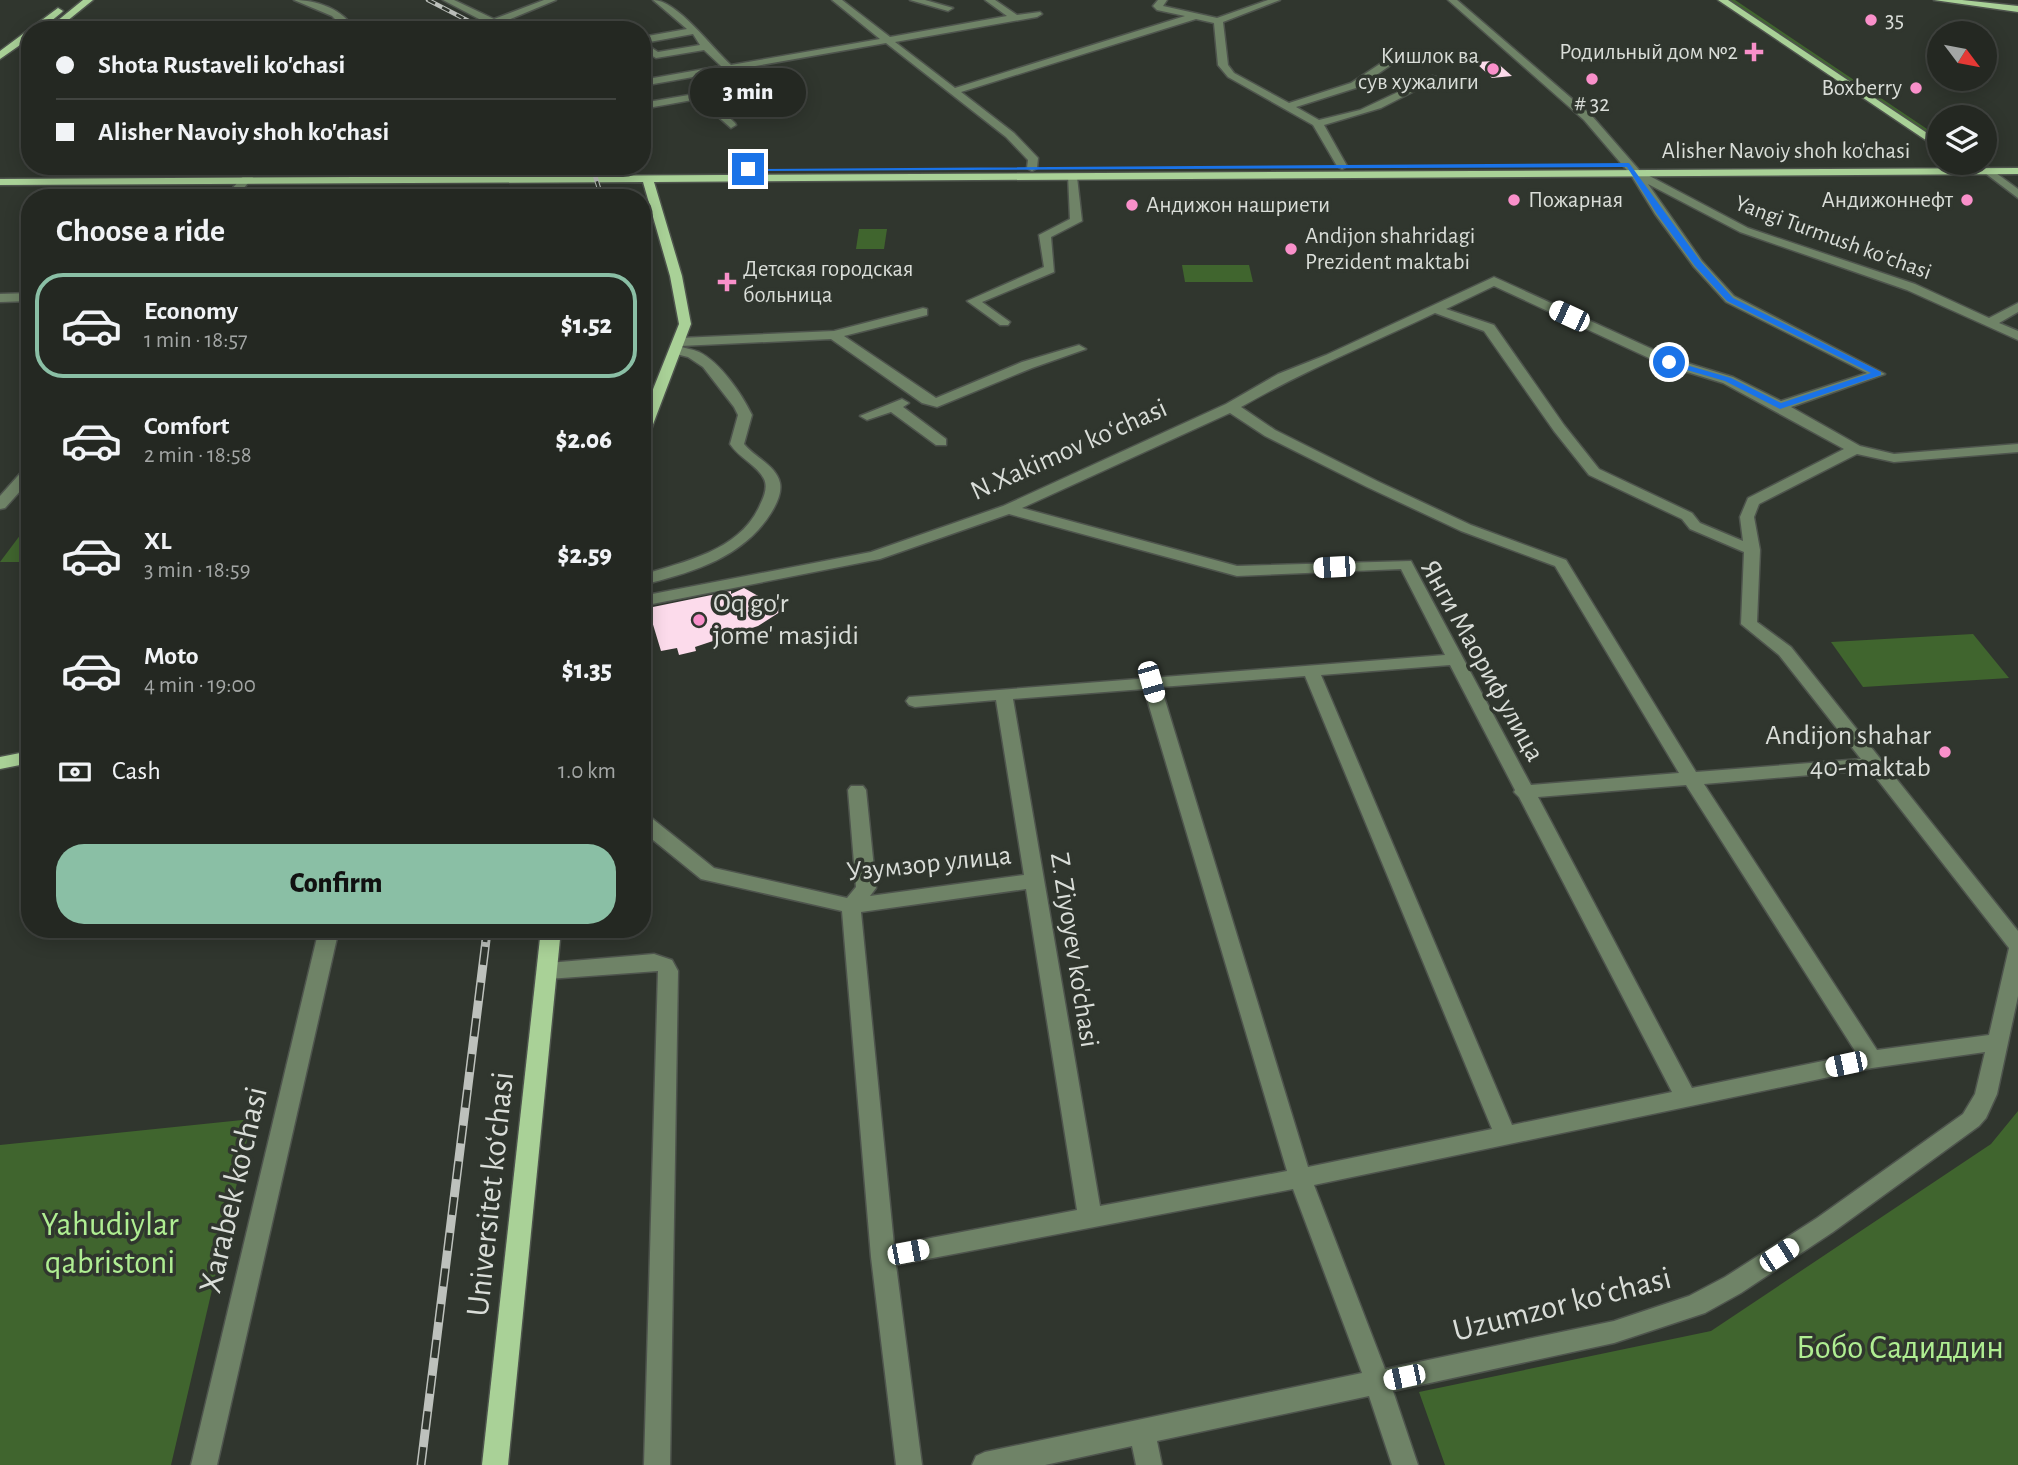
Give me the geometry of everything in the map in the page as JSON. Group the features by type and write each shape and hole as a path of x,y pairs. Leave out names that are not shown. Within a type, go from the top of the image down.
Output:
{"main road":[{"path":"45,21 72,0"},
{"path":"62,21 89,0"},
{"path":"1722,0 1927,138"},
{"path":"1738,0 1927,126"},
{"path":"1938,0 2018,9"},
{"path":"0,56 21,40"},
{"path":"0,69 21,53"},
{"name":"Alisher Navoiy shoh ko'chasi","path":"1997,164 2018,163"},
{"name":"Alisher Navoiy shoh ko'chasi","path":"1032,172 1072,177 1342,166 1484,170"},
{"name":"Alisher Navoiy shoh ko'chasi","path":"410,175 648,178 894,173 1927,166"},
{"name":"Alisher Navoiy shoh ko'chasi","path":"651,168 894,173"},
{"name":"Alisher Navoiy shoh ko'chasi","path":"1997,168 2018,171"},
{"name":"Alisher Navoiy shoh ko'chasi","path":"0,173 21,173"},
{"name":"Alisher Navoiy shoh ko'chasi","path":"0,182 195,175"},
{"path":"648,178 676,276 685,324 651,413"},
{"path":"0,763 21,759"},
{"name":"Universitet kо‘chasi","path":"495,1465 550,938"}],"street":[{"path":"298,0 332,13 343,21"},
{"path":"447,0 489,21"},
{"path":"498,21 552,0"},
{"path":"657,0 695,31 706,47 728,67"},
{"path":"836,0 1010,135 1034,160 1032,172"},
{"path":"914,0 948,9"},
{"path":"989,0 1014,17"},
{"path":"1163,0 1157,6 1160,8 1218,21 1276,0"},
{"path":"1452,0 1588,118 1633,169 1698,264 1730,299 1878,374 1780,406"},
{"path":"651,81 1037,14"},
{"path":"956,91 1196,16"},
{"path":"1218,21 1223,65 1231,75 1317,123 1342,166"},
{"path":"651,41 695,31"},
{"path":"651,51 661,55 706,47"},
{"path":"1287,107 1355,85 1395,58 1412,55"},
{"path":"1317,123 1343,120 1371,110 1435,78"},
{"path":"651,104 760,86"},
{"path":"700,96 731,125"},
{"name":"Yangi Turmush koʻchasi","path":"1633,169 1744,230 1911,287 2018,336"},
{"path":"237,189 249,175"},
{"path":"1989,175 2018,195"},
{"path":"1003,322 973,301 1050,269 1045,235 1076,221 1072,177"},
{"path":"1651,198 1684,198"},
{"name":"N.Xakimov koʻchasi","path":"651,599 875,556 1008,509 1231,407 1283,377 1494,281 1669,362 1728,380 1780,406"},
{"path":"0,299 21,297"},
{"path":"1989,323 2018,307"},
{"path":"1435,309 1489,328 1559,428 1594,472 1687,516 1695,526 1752,550"},
{"path":"678,346 834,335 923,312"},
{"path":"834,335 921,396 937,403 948,401 1027,365 1079,349"},
{"path":"651,577 737,545 758,525 773,492 770,476 737,444 745,415 741,407 708,363 678,346"},
{"path":"867,416 921,396"},
{"path":"892,406 941,442"},
{"path":"1780,406 1855,449 1894,458 2018,449"},
{"path":"1231,407 1270,433 1384,490 1466,528 1562,563 1692,780 1872,1059"},
{"path":"1855,449 1753,501 1747,517 1752,550 1749,624 1785,651 2018,947"},
{"path":"0,505 21,481"},
{"name":"Янги Маориф улица","path":"1008,509 1237,571 1405,564 1687,1099"},
{"path":"915,701 1456,659"},
{"path":"1311,671 1505,1134"},
{"path":"1151,682 1300,1178 1378,1383 1405,1465"},
{"name":"Z. Ziyoyev ko'chasi","path":"1003,693 1090,1216"},
{"path":"1523,792 1873,764"},
{"path":"857,790 866,888 851,906 883,1257 909,1465"},
{"name":"Узумзор улица","path":"651,828 708,874 851,906 1034,881"},
{"name":"Xarabek ko'chasi","path":"204,1465 327,938"},
{"name":"Uzumzor koʻchasi","path":"985,1465 1614,1332 1696,1305 1733,1285 1825,1225 1971,1120 1986,1094 2018,947"},
{"path":"548,971 654,962 665,965 668,971 657,1465"},
{"path":"883,1257 1300,1178 1872,1059 1996,1042"},
{"path":"1142,1430 1149,1465"}],"green space":[{"path":"1727,0 1735,0 1927,129 1927,135"},
{"path":"859,229 887,229 884,249 856,249"},
{"path":"1182,265 1249,265 1253,282 1185,282"},
{"path":"21,534 21,562 0,562"},
{"path":"1973,634 2009,678 1863,687 1831,642"},
{"name":"Бобо Садиддин","path":"2018,1111 2018,1465 1445,1465 1419,1392 1711,1331 1991,1144"},
{"name":"Yahudiylar qabristoni","path":"252,1119 171,1465 0,1465 0,1145"}],"building":[{"name":"Кишлок ва сув хужалиги","path":"1495,61 1512,76 1492,78 1475,62"},
{"name":"Oq go'r jome' masjidi","path":"744,588 783,610 758,626 695,647 696,651 679,655 677,648 661,651 651,618 651,607 731,591 731,594"}],"railway":[{"path":"428,0 469,21"},
{"path":"595,175 599,189"},
{"path":"485,942 486,938"},
{"path":"421,1465 486,940"}],"place":[{"name":"35","path":"1871,20"},
{"name":"Родильный дом №2","path":"1754,52"},
{"name":"Кишлок ва сув хужалиги","path":"1493,69"},
{"name":"# 32","path":"1592,79"},
{"name":"Boxberry","path":"1916,88"},
{"name":"Пожарная","path":"1514,200"},
{"name":"Андижоннефт","path":"1967,200"},
{"name":"Андижон нашриети","path":"1132,205"},
{"name":"Andijon shahridagi Prezident maktabi","path":"1291,249"},
{"name":"Детская городская больница","path":"727,282"},
{"name":"Oq go'r jome' masjidi","path":"699,620"},
{"name":"Andijon shahar 40-maktab","path":"1945,752"}],"route":[{"path":"748,169 1629,165 1698,264 1730,299 1878,374 1780,406 1728,380 1669,362"}]}
